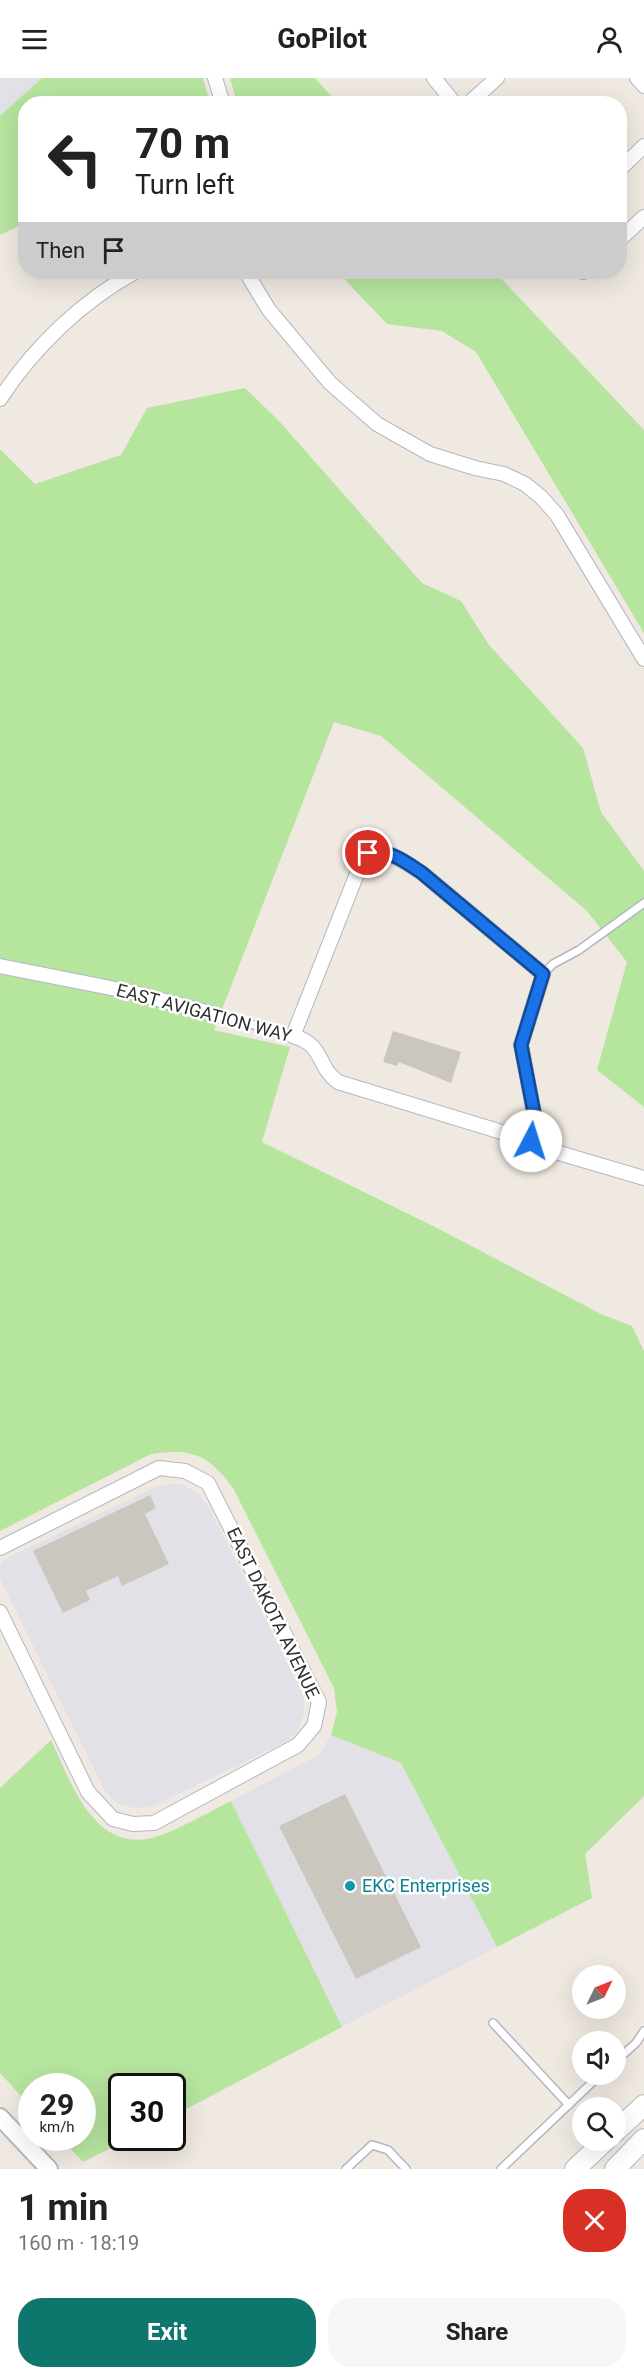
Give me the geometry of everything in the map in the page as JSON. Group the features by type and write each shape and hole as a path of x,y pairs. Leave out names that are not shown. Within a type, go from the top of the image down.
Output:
{"main road":[{"path":"626,2122 644,2105"},
{"path":"615,2169 644,2139"},
{"path":"575,2169 594,2151"}],"street":[{"path":"215,78 221,96"},
{"path":"434,78 449,96"},
{"path":"477,96 497,78"},
{"path":"637,78 644,86"},
{"path":"627,163 644,147"},
{"path":"627,233 644,217"},
{"path":"0,399 35,354 75,313 125,279"},
{"path":"250,279 269,309 330,383 377,424 430,454 504,474 525,484 541,497 557,515 644,659"},
{"path":"293,1036 362,861 368,853 379,850 406,862 422,873 543,974 521,1045 535,1118 531,1141"},
{"name":"EAST AVIGATION WAY","path":"0,966 131,992 221,1016"},
{"name":"EAST AVIGATION WAY","path":"293,1036 306,1040 318,1052 329,1076 338,1082 531,1141 559,1154 644,1178"},
{"name":"EAST DAKOTA AVENUE","path":"0,1548 159,1468 186,1471 208,1483 319,1702 314,1726 298,1745 154,1823 133,1824 113,1820 88,1792 0,1612"},
{"path":"0,2117 42,2166"}],"lane":[{"path":"543,974 553,964 579,951 644,903"},
{"name":"EAST AVIGATION WAY","path":"221,1016 293,1036"},
{"path":"493,2024 569,2105"},
{"path":"626,2052 644,2031"},
{"path":"501,2169 590,2085"},
{"path":"346,2169 372,2145 387,2150 406,2169"}],"shaded area":[{"path":"0,78 42,78 22,96 18,96 18,100 0,116"},
{"path":"181,1484 196,1492 207,1504 298,1684 304,1700 304,1715 297,1731 285,1742 152,1807 134,1808 119,1804 105,1791 0,1579 0,1571 1,1563 9,1557 155,1487"},
{"path":"331,1735 401,1763 497,1947 342,2027 231,1801 319,1755"}],"green space":[{"path":"42,78 203,78 208,96 22,96"},
{"path":"230,78 315,78 331,96 235,96"},
{"path":"18,100 18,226 0,235 0,116"},
{"path":"345,279 502,279 644,430 644,633 476,352 442,331 387,324"},
{"path":"245,388 279,421 422,583 461,601 489,645 583,748 601,812 644,871 644,1107 597,1070 627,962 587,911 381,736 334,722 214,1030 290,1047 262,1142 433,1226 601,1314 632,1326 644,1351 644,1796 585,1854 592,1898 497,1947 401,1763 331,1735 337,1712 334,1688 233,1488 207,1461 188,1453 151,1454 0,1531 0,449 35,484 121,455 147,408"},
{"path":"51,1740 79,1798 91,1815 105,1829 121,1837 141,1840 164,1834 231,1801 342,2027 186,2109 186,2073 108,2073 108,2150 83,2162 72,2151 96,2151 96,2073 18,2073 18,2093 0,2073 0,1788"}],"building":[{"path":"393,1031 461,1052 451,1083 399,1062 397,1066 383,1062"},
{"path":"150,1495 156,1508 145,1514 169,1564 122,1586 118,1576 86,1591 90,1600 63,1613 33,1551"},
{"name":"EKC Enterprises","path":"345,1794 421,1947 356,1979 279,1826"}],"place":[{"name":"EKC Enterprises","path":"350,1886"}],"route":[{"path":"368,853 379,850 406,862 422,873 543,974 521,1045 535,1118 531,1141"}]}
